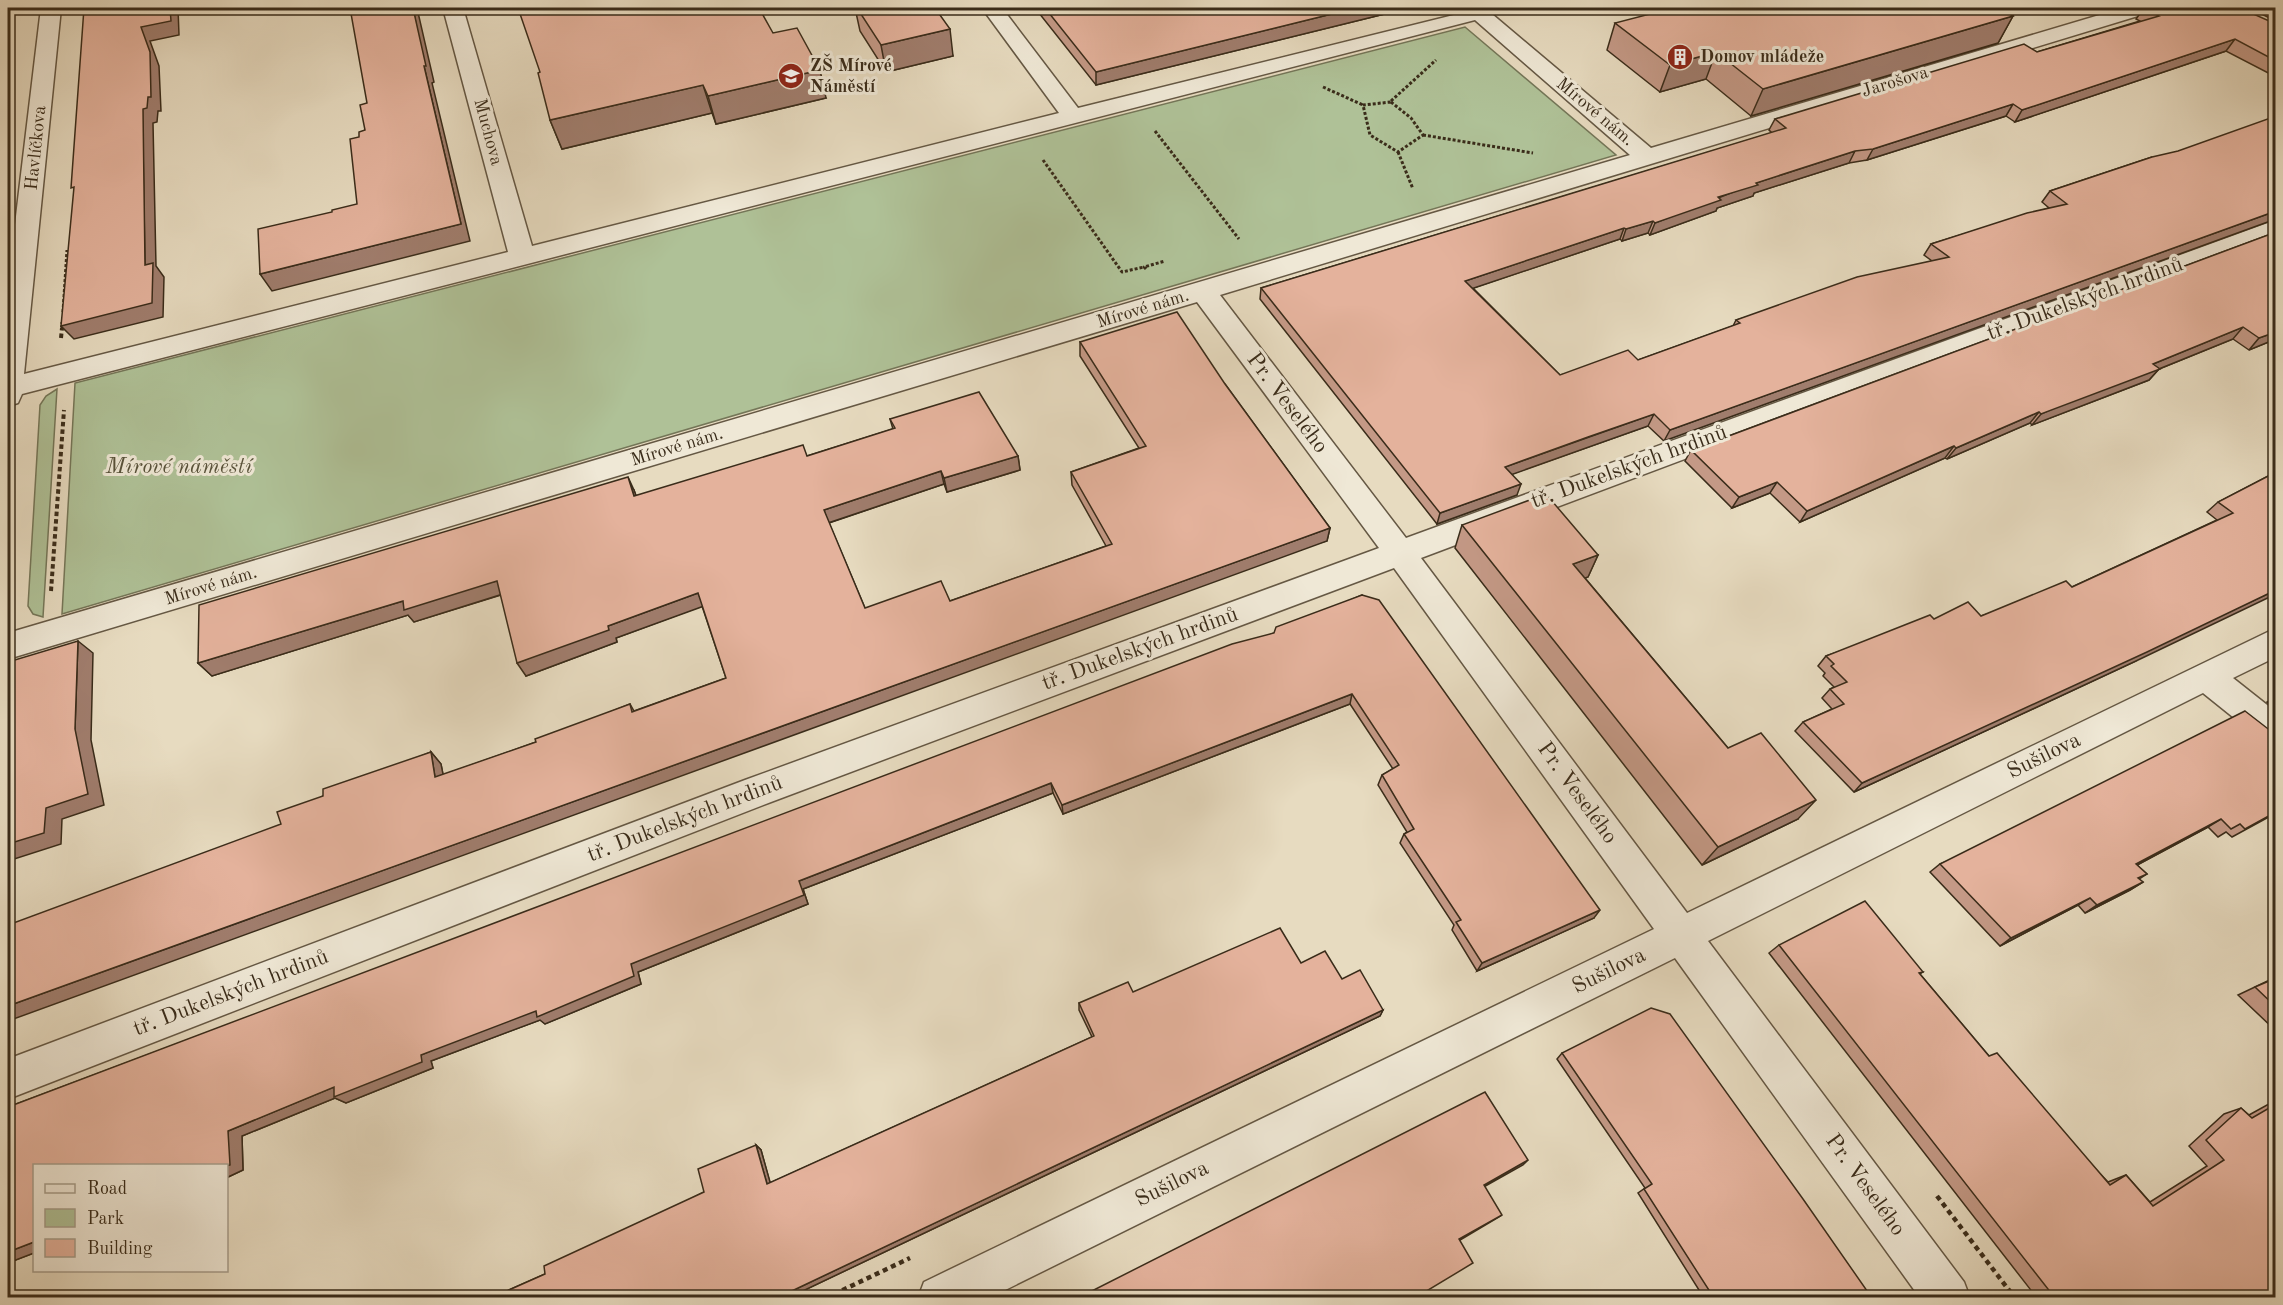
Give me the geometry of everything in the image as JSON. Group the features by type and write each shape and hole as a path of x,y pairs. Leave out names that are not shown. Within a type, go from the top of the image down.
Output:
{"street":[{"name":"Havlíčkova","path":"8,392 51,8"},
{"name":"Muchova","path":"453,8 522,256"},
{"path":"992,8 1074,118"},
{"name":"Jarošova","path":"1647,156 2108,12 2144,8"},
{"name":"Mírové nám.","path":"8,392 64,374 522,256 1074,118 1475,10 1647,156"},
{"name":"Mírové nám.","path":"8,646 1203,291 1647,156"},
{"path":"8,168 35,162"},
{"name":"tř. Dukelských hrdinů","path":"8,1079 747,795 2276,228"},
{"name":"Pr. Veselého","path":"1203,291 1399,552 1948,1298"},
{"name":"Sušilova","path":"940,1298 2276,641"},
{"path":"2206,676 2276,732"}],"path":[{"path":"1320,86 1363,105 1391,102 1443,53"},
{"path":"1391,102 1411,118 1423,135"},
{"path":"1363,105 1370,135 1398,152 1413,189"},
{"path":"1152,128 1239,239"},
{"path":"1398,152 1423,135 1533,153"},
{"path":"1041,157 1122,272 1143,267"},
{"path":"48,634 65,387 60,350 67,244"},
{"path":"826,1298 913,1257"}],"green space":[{"name":"Mírové náměstí","path":"1465,27 1616,155 62,614 75,383"},
{"path":"57,389 43,617 33,614 28,606 40,405 46,396"}],"building":[{"path":"84,8 170,8 171,21 141,27 150,52 151,97 148,97 147,108 143,109 145,265 153,263 152,303 61,326 74,187 71,188"},
{"path":"350,8 413,8 426,66 424,66 461,224 260,274 258,229 357,204 350,139 359,137 359,132 365,130 360,105 367,103"},
{"path":"518,8 759,8 773,33 797,28 820,70 708,96 703,85 550,120 538,73 540,72"},
{"path":"857,8 935,8 950,29 881,45"},
{"path":"1045,8 1356,8 1096,72"},
{"path":"1673,8 1999,8 2013,16 1763,89 1716,52 1670,65 1615,23"},
{"path":"2144,8 2240,8 2276,24 2276,61 2235,39 2022,110 2013,104 1873,149 1855,151 1756,183 1758,185 1718,197 1721,200 1655,223 1653,221 1624,228 1465,281 1560,375 1628,350 1638,360 1740,323 1736,320 1857,277 1949,257 1931,244 2027,213 2067,204 2050,191 2152,157 2178,151 2276,116 2276,211 1670,430 1654,414 1588,437 1505,467 1521,484 1440,513 1261,288 1786,128 1775,119 2024,44 2037,52 2159,16"},
{"path":"2276,232 2276,332 2259,338 2243,327 2153,364 2160,369 2041,414 2039,412 1956,448 1954,446 1807,511 1777,482 1739,497 1691,450"},
{"path":"1177,312 1225,384 1330,528 8,1006 8,925 281,824 277,812 323,796 323,789 431,752 435,777 536,742 535,739 630,704 632,712 726,678 698,593 608,626 609,630 517,663 497,581 404,610 403,601 198,663 199,605 628,477 634,496 803,445 807,456 895,428 890,419 979,392 1018,456 944,478 941,471 824,510 865,608 941,581 950,601 1112,544 1071,472 1146,446 1080,342"},
{"path":"2276,472 2276,590 1862,783 1803,722 1844,704 1830,689 1847,682 1831,666 1834,664 1826,656 1930,615 1934,619 1968,602 1981,616 2066,581 2072,587 2233,513 2218,502"},
{"path":"1546,494 1598,555 1573,564 1728,748 1761,733 1816,800 1718,847 1462,525"},
{"path":"1362,595 1379,600 1600,910 1482,963 1456,922 1461,920 1404,834 1414,829 1382,775 1399,765 1352,694 1062,805 1051,783 799,881 804,895 631,964 634,976 537,1017 536,1011 421,1055 422,1062 334,1097 334,1087 228,1131 230,1165 33,1164 33,1242 8,1252 8,1107 1232,644 1274,633 1276,627"},
{"path":"78,641 75,729 88,794 46,808 44,833 8,844 8,662"},
{"path":"2245,711 2276,735 2276,799 2274,800 2276,812 2245,829 2240,824 2231,829 2221,819 2136,864 2147,874 2138,878 2143,882 2097,905 2090,898 2011,938 1940,864"},
{"path":"1865,901 1923,972 1919,973 1989,1056 1997,1053 2110,1185 2126,1175 2153,1206 2224,1160 2206,1140 2241,1108 2252,1118 2276,1104 2276,1298 2055,1298 1779,945"},
{"path":"1280,928 1301,963 1325,951 1342,979 1360,970 1383,1010 777,1298 491,1298 545,1274 544,1266 704,1192 698,1169 756,1145 767,1184 1094,1036 1079,1003 1128,982 1133,992"},
{"path":"2276,978 2276,1007 2255,987"},
{"path":"1651,1008 1670,1014 1872,1298 1714,1298 1644,1189 1652,1184 1562,1053"},
{"path":"1485,1092 1528,1160 1484,1185 1502,1215 1459,1239 1473,1263 1415,1298 1078,1298"}],"place":[{"name":"Domov mládeže","path":"1680,57"},
{"name":"ZŠ Mírové Náměstí","path":"791,76"}]}
